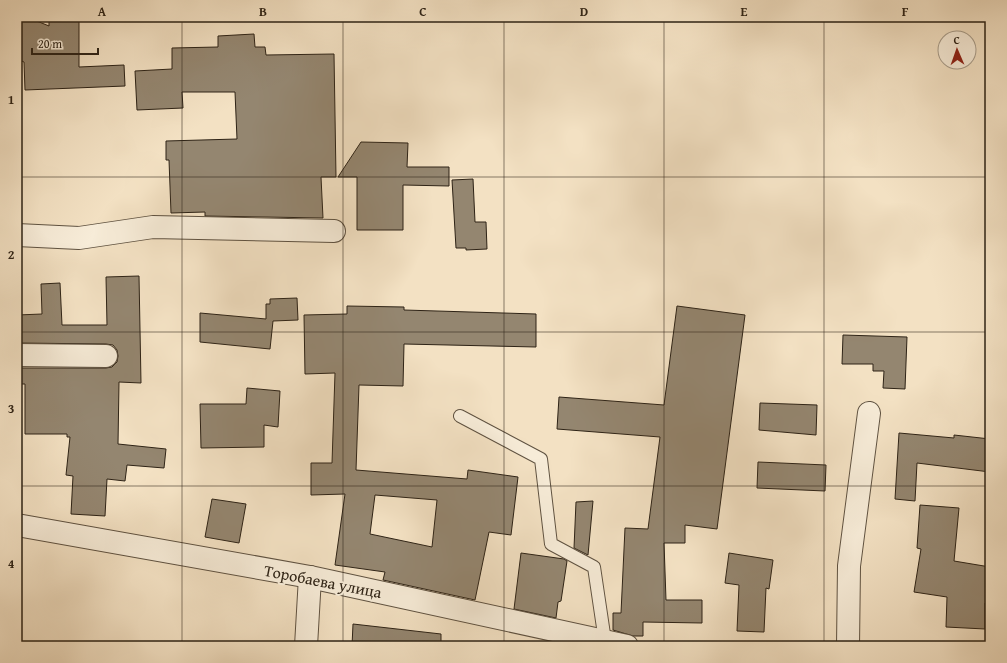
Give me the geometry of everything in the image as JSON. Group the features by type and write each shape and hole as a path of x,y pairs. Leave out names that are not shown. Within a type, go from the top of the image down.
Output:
{"street":[{"path":"17,235 79,238 154,227 334,231"},
{"path":"17,356 106,356"},
{"path":"848,646 849,566 869,413"},
{"name":"Торобаева улица","path":"17,525 310,577 605,644 627,646"},
{"path":"306,646 310,577"}],"lane":[{"path":"460,416 541,459 550,544 594,567 605,644"}],"building":[{"path":"17,17 27,17 49,26 49,17 79,17 79,67 124,65 125,86 25,90 24,62 17,59"},
{"path":"254,34 255,47 265,47 266,55 334,54 336,177 321,177 323,218 205,216 205,212 171,213 169,160 166,160 166,141 237,139 235,92 182,92 183,108 137,110 135,71 172,69 172,48 218,47 218,36"},
{"path":"361,142 408,143 407,167 449,167 449,186 403,185 403,230 357,230 357,177 338,177"},
{"path":"473,179 475,222 486,222 487,249 466,250 466,248 456,248 452,180"},
{"path":"139,276 141,383 119,382 118,444 166,449 164,468 127,465 125,481 107,479 105,516 71,514 73,476 66,475 70,437 67,437 67,434 25,434 25,384 17,384 17,368 112,367 117,362 117,350 113,345 106,344 17,343 17,315 42,314 41,284 60,283 62,325 107,325 106,277"},
{"path":"297,298 298,320 273,321 270,349 200,342 200,313 266,319 266,304 270,304 270,299"},
{"path":"347,306 404,307 404,310 536,314 536,347 404,344 403,386 359,385 356,470 467,479 468,470 518,477 511,535 489,532 475,600 383,580 385,572 335,565 345,494 311,495 311,463 332,463 335,373 305,374 304,315 347,314","holes":["375,495 437,500 432,547 370,534"]},
{"path":"677,306 745,315 717,529 685,525 685,543 664,543 666,600 702,600 702,623 643,622 643,636 633,636 613,630 613,613 621,613 625,528 648,529 660,437 557,429 559,397 664,405"},
{"path":"843,335 907,337 905,389 883,388 884,371 873,371 873,364 842,364"},
{"path":"247,388 280,391 278,427 264,425 264,447 201,448 200,404 246,404"},
{"path":"760,403 817,405 816,435 759,430"},
{"path":"899,433 954,438 954,435 990,439 990,472 917,463 915,501 895,499"},
{"path":"758,462 826,465 825,491 757,488"},
{"path":"212,499 246,504 239,543 205,537"},
{"path":"593,501 588,555 574,548 576,502"},
{"path":"920,505 959,508 954,561 990,567 990,604 985,603 985,629 946,627 947,597 914,592 921,549 917,548"},
{"path":"521,553 564,559 567,561 561,601 558,602 556,618 514,609"},
{"path":"729,553 773,560 769,589 766,588 764,632 737,631 739,585 725,583"},
{"path":"353,624 441,634 441,646 352,646"}]}
